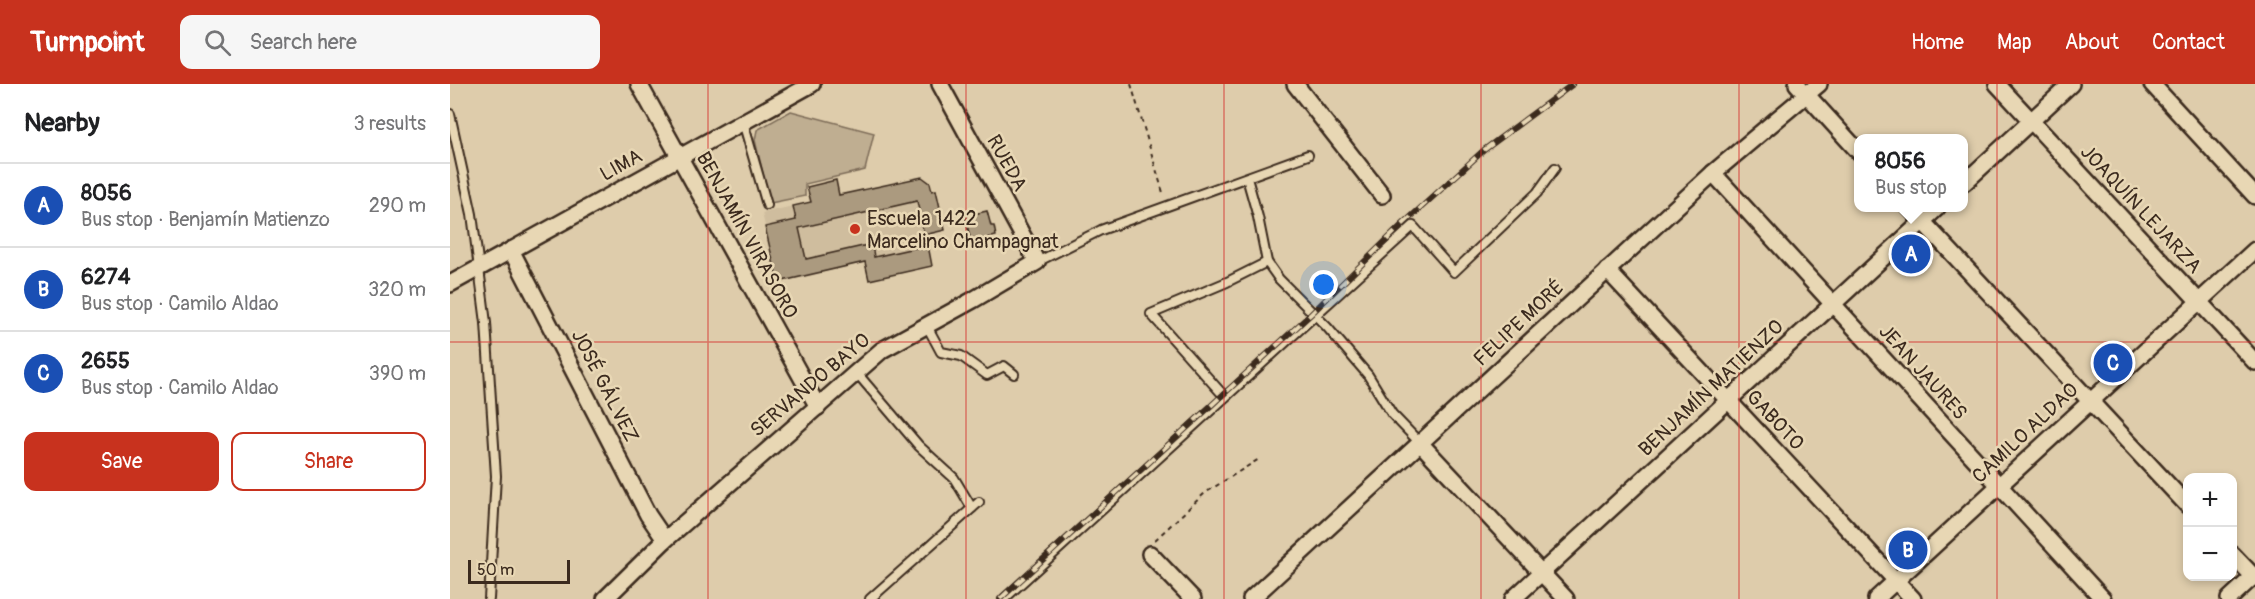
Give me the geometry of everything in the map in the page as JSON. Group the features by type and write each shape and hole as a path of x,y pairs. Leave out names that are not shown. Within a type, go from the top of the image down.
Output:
{"street":[{"name":"BENJAMÍN VIRASORO","path":"639,84 818,407"},
{"name":"LIMA","path":"450,284 812,84"},
{"name":"RUEDA","path":"940,84 1037,262"},
{"path":"1294,84 1382,195"},
{"path":"1797,84 1854,147"},
{"name":"FELIPE MORÉ","path":"1251,599 1713,173 1820,84"},
{"name":"JOAQUÍN LEJARZA","path":"1996,84 2255,362"},
{"path":"1968,179 2071,84"},
{"path":"2152,84 2255,196"},
{"name":"JEAN JAURES","path":"1713,173 2103,599"},
{"path":"1915,212 2183,502"},
{"name":"BENJAMÍN MATIENZO","path":"1513,599 1932,212"},
{"name":"JOSÉ GÁLVEZ","path":"511,250 648,515 665,540"},
{"name":"CAMILO ALDAO","path":"1876,599 2255,250"},
{"name":"SERVANDO BAYO","path":"611,596 665,540 882,350 1037,262"},
{"name":"GABOTO","path":"1607,270 1913,599"},
{"path":"1420,443 1566,599"},
{"path":"1150,554 1193,599"},
{"path":"2229,599 2255,576 2237,559"}],"lane":[{"path":"450,114 472,214 486,323 496,477 489,599"},
{"path":"743,122 766,205"},
{"name":"SERVANDO BAYO","path":"1037,262 1076,241 1166,205 1308,156"},
{"path":"1004,599 1413,226 1454,272 1537,193 1555,168"},
{"path":"1247,178 1267,262 1279,279 1327,327 1368,375 1392,414 1420,443"},
{"path":"1225,397 1151,314 1227,282 1267,262"},
{"path":"927,326 941,352 961,356 987,375 1004,366 1014,374"},
{"path":"856,372 919,446 954,478 972,508"},
{"path":"870,599 979,502"}],"path":[{"path":"1131,84 1166,205"},
{"path":"1150,554 1156,537 1205,493 1259,459"}],"shaded area":[{"path":"791,111 874,133 865,170 805,184 805,196 770,203 755,140 757,130"},
{"name":"Escuela 1422 Marcelino Champagnat","path":"922,177 930,183 932,190 936,190 945,230 929,234 932,247 928,248 932,266 869,280 864,263 778,282 762,213 811,202 807,187 836,180 840,195"}],"building":[{"name":"Escuela 1422 Marcelino Champagnat","path":"922,177 930,183 932,191 936,190 945,230 924,235 917,201 799,228 806,259 872,244 874,257 928,245 932,266 869,280 865,262 778,282 765,227 796,220 793,206 811,202 807,187 836,180 839,195"},
{"path":"987,211 996,236 971,242 965,216"}],"railway":[{"path":"1000,599 1311,314 1402,225 1484,150 1573,84"}],"place":[{"name":"Escuela 1422 Marcelino Champagnat","path":"855,229"},
{"name":"8056","path":"1911,254"},
{"name":"2655","path":"2113,363"},
{"name":"6274","path":"1908,550"}]}
